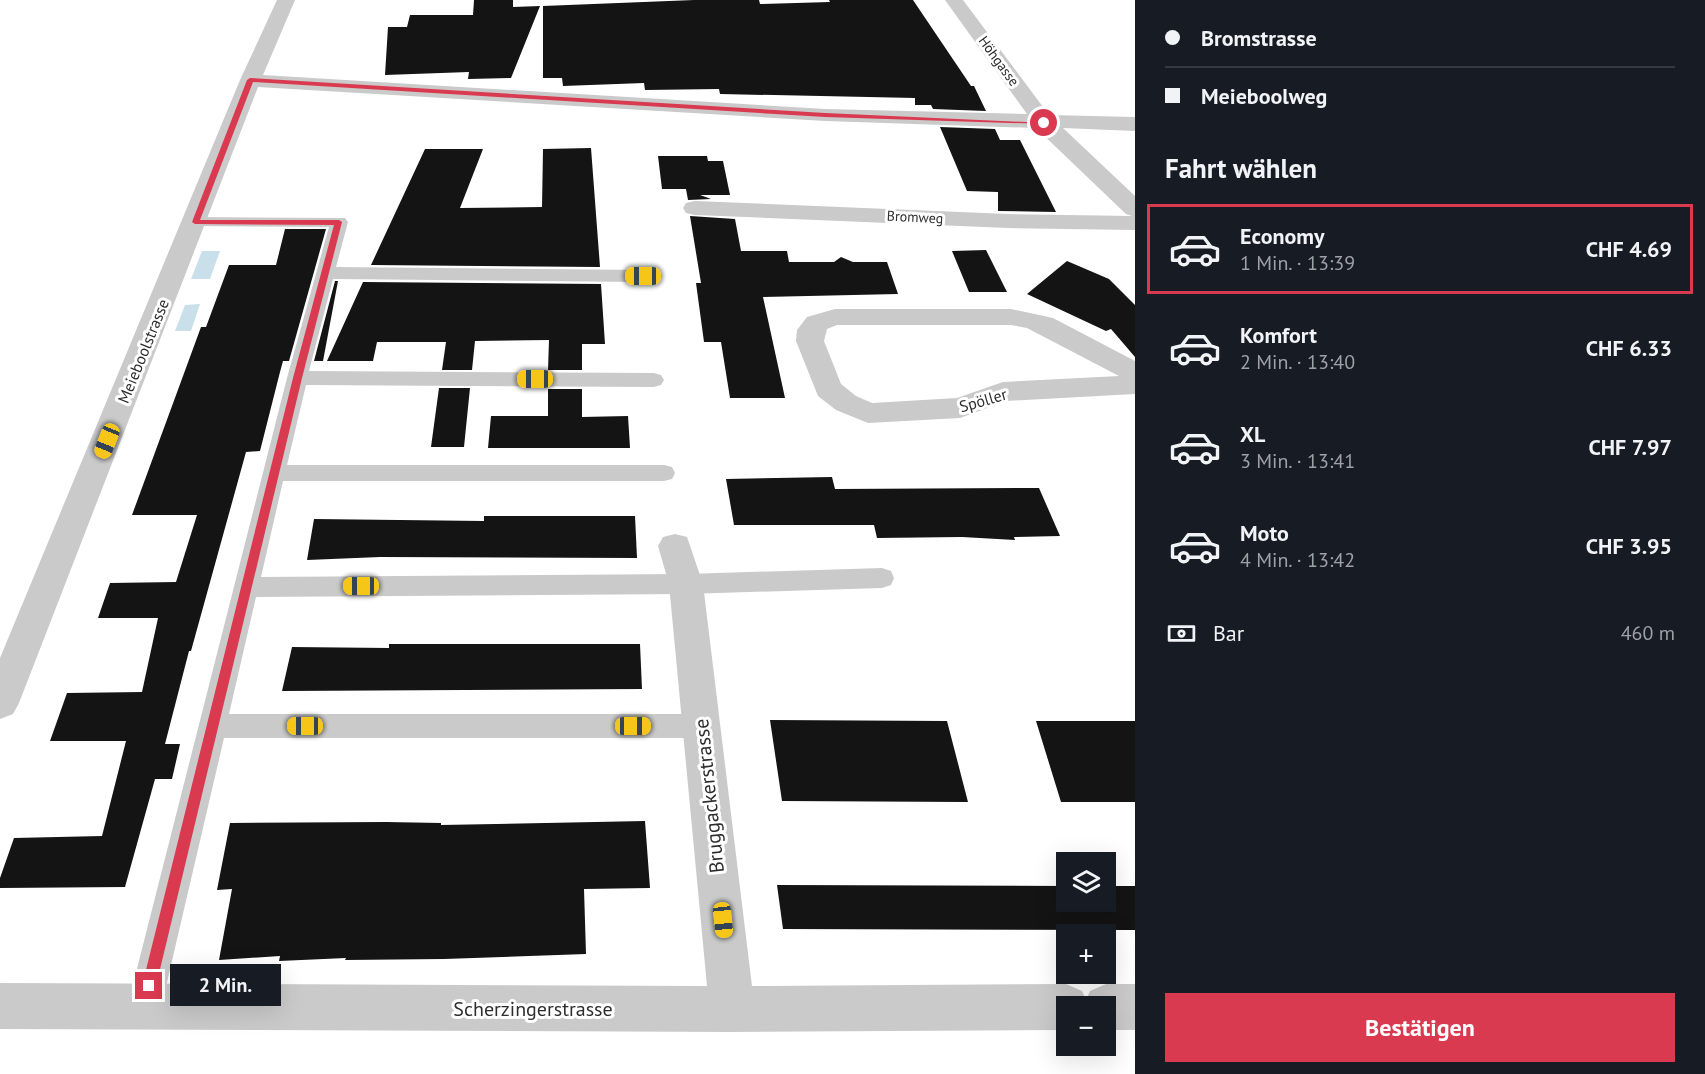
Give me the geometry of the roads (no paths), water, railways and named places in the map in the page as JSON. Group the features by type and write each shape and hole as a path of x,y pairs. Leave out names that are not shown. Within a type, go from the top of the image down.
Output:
{"street":[{"name":"Meieboolstrasse","path":"0,703 195,222 250,80 286,0"},
{"name":"Höhgasse","path":"954,0 1044,123 1135,209"},
{"path":"250,80 825,115 1135,124"},
{"name":"Bromweg","path":"695,208 1008,221 1135,223"},
{"name":"Spöller","path":"1135,373 1043,324 1011,316 835,317 817,323 810,330 810,341 828,389 846,403 868,413 960,408 1003,392 1135,385"},
{"name":"Bruggackerstrasse","path":"675,546 686,584 732,1009"},
{"name":"Scherzingerstrasse","path":"0,1006 732,1009 1056,1007"},
{"path":"1116,1007 1135,1006"}],"lane":[{"path":"144,1008 297,378 339,222 195,222"},
{"path":"326,273 643,276"},
{"path":"297,378 654,380"},
{"path":"274,473 664,473"},
{"path":"246,588 686,584 882,578"},
{"path":"212,726 702,726"}],"water":[{"path":"202,251 220,251 210,279 191,279"},
{"path":"200,304 191,331 175,331 185,305"}]}
